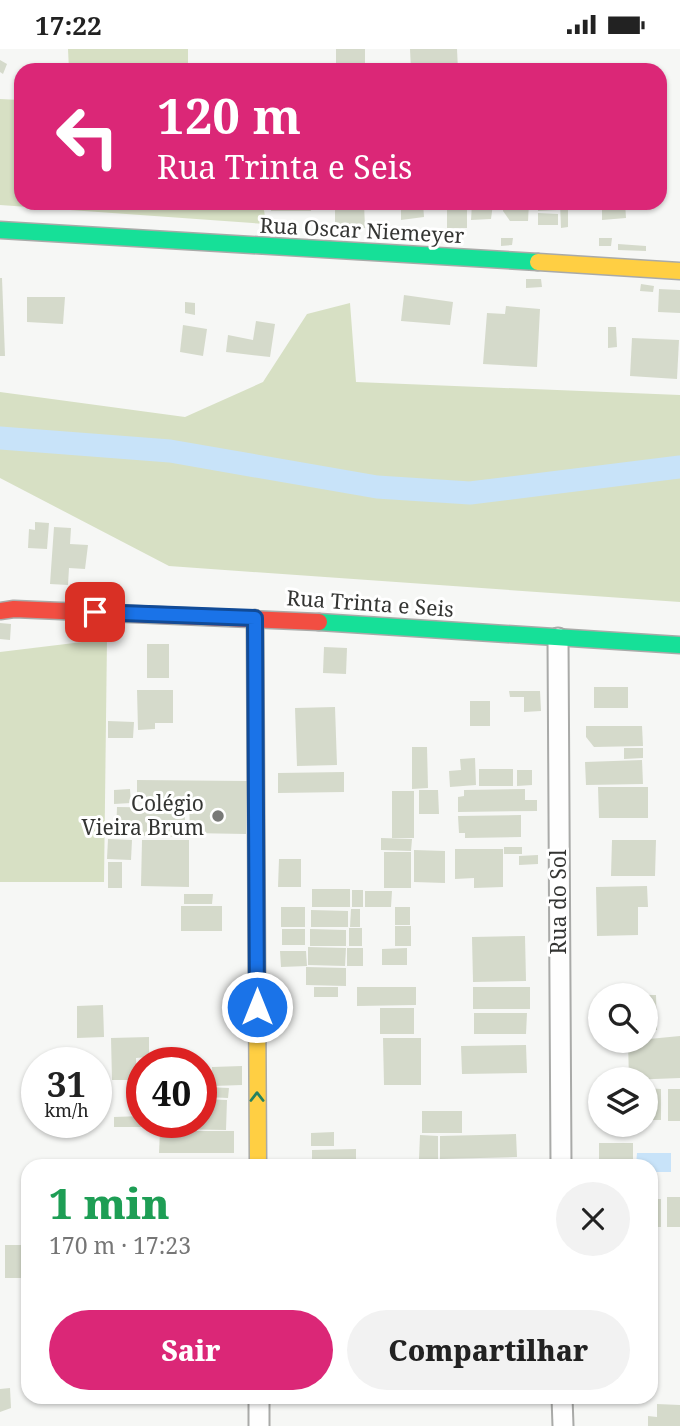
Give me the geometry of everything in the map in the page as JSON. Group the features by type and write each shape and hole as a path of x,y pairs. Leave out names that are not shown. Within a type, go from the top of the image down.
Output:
{"street":[{"name":"Rua Oscar Niemeyer","path":"0,230 680,271"},
{"name":"Rua Trinta e Seis","path":"5,607 255,618 680,645"},
{"path":"255,618 258,1159"},
{"name":"Rua do Sol","path":"558,638 561,1159"},
{"path":"259,1404 259,1426"},
{"path":"562,1404 563,1426"}],"green space":[{"path":"68,49 188,49 188,63 69,63"},
{"path":"0,99 14,100 14,206 0,205"},
{"path":"70,210 264,210 266,224"},
{"path":"350,303 356,382 680,395 680,602 169,566 0,478 0,392 185,417 263,382 307,314"},
{"path":"107,639 104,882 0,882 0,652"}],"water":[{"path":"637,1153 671,1153 671,1172 658,1172 658,1159 636,1159"}],"building":[{"path":"336,49 365,49 365,63 336,63"},
{"path":"410,49 457,49 458,63 411,63"},
{"path":"0,60 7,64 3,74 0,72"},
{"path":"271,210 311,210 311,211"},
{"path":"335,210 364,210 365,228 335,230"},
{"path":"401,210 424,210 424,217 401,220"},
{"path":"447,210 467,210 467,228 447,228"},
{"path":"472,210 492,210 491,219 471,220"},
{"path":"529,210 528,221 510,221 503,211"},
{"path":"560,210 568,210 568,227 561,228"},
{"path":"602,210 625,210 626,218 602,220"},
{"path":"538,213 558,214 558,225 538,225"},
{"path":"501,238 513,238 512,245 501,246"},
{"path":"599,238 612,238 611,246 599,246"},
{"path":"618,244 646,246 646,251 618,250"},
{"path":"2,278 5,356 0,356"},
{"path":"526,279 541,279 542,287 526,288"},
{"path":"641,284 654,286 653,292 640,291"},
{"path":"659,289 680,290 680,313 658,312"},
{"path":"404,295 453,302 450,325 401,321"},
{"path":"27,297 65,297 63,324 27,322"},
{"path":"185,302 195,303 195,315 185,313"},
{"path":"506,306 540,309 537,367 483,364 487,313 505,314"},
{"path":"256,321 275,324 270,357 226,352 228,335 253,340"},
{"path":"183,325 207,329 203,356 180,352"},
{"path":"608,327 616,327 617,347 608,348"},
{"path":"632,338 679,340 677,379 630,376"},
{"path":"35,522 49,523 47,549 28,548 29,529 35,530"},
{"path":"54,527 71,528 70,544 88,545 85,569 69,568 68,585 50,584"},
{"path":"0,623 11,624 10,640 0,639"},
{"path":"147,644 169,644 169,678 147,678"},
{"path":"324,647 347,648 346,674 323,673"},
{"path":"594,687 628,687 628,708 594,708"},
{"path":"137,690 173,690 173,723 155,723 155,729 138,730"},
{"path":"509,691 540,691 541,711 524,712 524,697 510,697"},
{"path":"470,701 490,701 490,726 470,726"},
{"path":"335,707 337,765 297,766 295,708"},
{"path":"108,721 134,722 133,738 108,738"},
{"path":"586,726 642,726 643,746 594,747 586,737"},
{"path":"412,747 427,747 428,788 412,789"},
{"path":"624,748 643,748 643,758 624,759"},
{"path":"475,758 476,785 450,787 449,771 461,770 460,759"},
{"path":"642,760 643,784 586,785 585,762"},
{"path":"479,769 513,769 513,786 479,786"},
{"path":"517,770 532,770 532,785 517,786"},
{"path":"344,772 344,792 278,793 278,773"},
{"name":"Colégio Vieira Brum","path":"137,780 247,781 246,834 190,833 189,799 137,799"},
{"path":"598,787 648,787 648,818 599,818"},
{"path":"130,789 131,803 114,804 114,790"},
{"path":"525,789 525,800 537,800 537,811 458,812 458,797 464,796 464,790"},
{"path":"419,790 438,790 439,814 419,814"},
{"path":"392,791 414,791 414,838 392,838"},
{"path":"117,807 185,808 185,837 116,835"},
{"path":"521,815 521,837 465,838 465,833 459,833 458,816"},
{"path":"381,838 412,839 411,851 381,850"},
{"path":"108,839 132,840 131,860 107,859"},
{"path":"142,840 189,840 189,887 141,886"},
{"path":"612,840 656,840 655,876 611,876"},
{"path":"504,847 522,847 522,854 504,854"},
{"path":"455,849 503,849 503,887 474,888 474,878 455,879"},
{"path":"414,850 445,851 445,883 414,882"},
{"path":"384,852 411,852 411,888 384,888"},
{"path":"538,855 538,864 519,865 519,856"},
{"path":"279,859 301,859 301,887 278,887"},
{"path":"108,862 122,862 122,888 108,888"},
{"path":"647,886 648,907 638,907 638,935 597,936 596,887"},
{"path":"312,889 350,889 350,907 312,907"},
{"path":"352,890 363,890 363,907 352,907"},
{"path":"365,891 392,891 391,907 365,907"},
{"path":"184,894 213,894 212,904 184,904"},
{"path":"181,906 222,906 222,931 181,931"},
{"path":"281,907 305,907 305,927 281,927"},
{"path":"395,907 410,907 410,925 395,925"},
{"path":"351,909 360,909 360,927 350,927"},
{"path":"311,910 348,911 348,927 311,927"},
{"path":"395,926 411,926 411,946 395,946"},
{"path":"349,928 362,928 362,946 349,946"},
{"path":"282,929 305,929 305,945 282,945"},
{"path":"310,929 346,930 346,946 310,946"},
{"path":"525,936 526,981 473,982 472,937"},
{"path":"308,947 346,948 345,966 308,965"},
{"path":"347,948 363,948 363,966 347,966"},
{"path":"407,948 407,965 382,965 382,949"},
{"path":"280,951 306,951 307,966 281,967"},
{"path":"306,967 346,968 346,986 306,985"},
{"path":"314,987 338,987 338,997 314,997"},
{"path":"357,987 416,987 416,1005 357,1006"},
{"path":"473,987 530,987 530,1009 473,1009"},
{"path":"103,1005 104,1037 77,1038 77,1006"},
{"path":"380,1008 414,1008 414,1034 380,1034"},
{"path":"474,1013 527,1013 526,1034 474,1034"},
{"path":"680,1036 680,1078 658,1079 658,1067 629,1067 628,1053 658,1053 658,1038"},
{"path":"149,1037 149,1047 126,1047 126,1080 112,1080 111,1038"},
{"path":"383,1038 421,1038 421,1085 384,1085"},
{"path":"526,1045 527,1073 462,1074 461,1046"},
{"path":"242,1066 242,1085 217,1086 217,1067"},
{"path":"217,1087 229,1088 228,1098 217,1098"},
{"path":"658,1089 661,1089 661,1120 658,1120"},
{"path":"668,1089 680,1089 680,1121 668,1121"},
{"path":"217,1100 227,1100 226,1130 217,1130"},
{"path":"422,1111 462,1111 462,1133 422,1133"},
{"path":"114,1117 126,1117 126,1127 114,1127"},
{"path":"217,1131 234,1131 234,1153 159,1153 160,1138 217,1138"},
{"path":"334,1132 334,1146 311,1146 311,1133"},
{"path":"516,1134 517,1157 440,1159 440,1136"},
{"path":"420,1135 438,1136 438,1159 419,1159"},
{"path":"599,1143 633,1143 633,1159 599,1159"},
{"path":"356,1149 356,1159 312,1159 312,1150"},
{"path":"667,1197 680,1197 680,1227 667,1227"},
{"path":"658,1199 661,1199 661,1227 658,1227"},
{"path":"5,1245 21,1245 21,1278 5,1278"},
{"path":"10,1388 11,1408 0,1412 0,1389"},
{"path":"657,1404 680,1405 680,1426 648,1426 648,1416 657,1417"}],"waterway":[{"path":"0,438 170,451 377,487 470,493 680,467"}],"traffic: fast":[{"path":"0,230 538,262"},
{"path":"319,622 680,645"}],"traffic: slow":[{"path":"538,262 680,271"},
{"path":"255,618 258,1159"}],"traffic: jam":[{"path":"0,611 14,609 319,622"}],"place":[{"name":"Colégio Vieira Brum","path":"218,816"}],"route":[{"path":"95,612 255,618 257,1007"}]}
